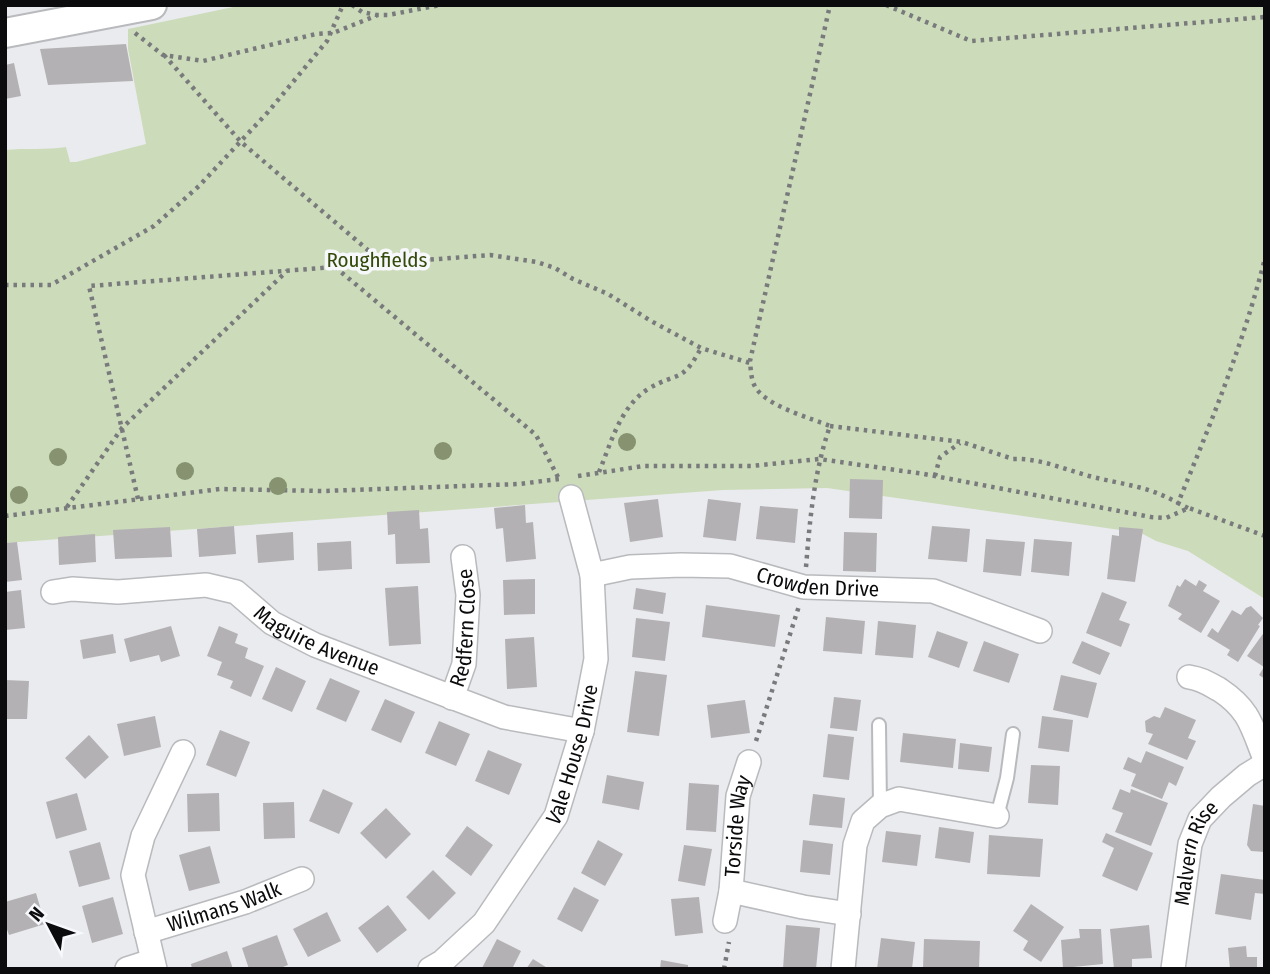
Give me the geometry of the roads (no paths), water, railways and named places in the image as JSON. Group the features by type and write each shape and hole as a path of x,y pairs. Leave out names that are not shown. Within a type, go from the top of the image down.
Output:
{"street":[{"path":"5,33 152,5"},
{"name":"Vale House Drive","path":"440,967 484,923 556,816 582,731 596,659 592,575 568,484"},
{"name":"Redfern Close","path":"452,698 464,664 468,595 463,557"},
{"name":"Crowden Drive","path":"592,575 631,567 730,566 804,587 933,591 1040,631"},
{"name":"Maguire Avenue","path":"53,592 72,589 118,592 205,584 236,592 272,623 315,645 504,717 582,731"},
{"name":"Malvern Rise","path":"1173,969 1190,844 1200,819 1221,797 1265,762 1249,720 1238,702 1202,679 1189,677"},
{"path":"127,969 154,965 133,875 143,836 183,752"},
{"name":"Torside Way","path":"725,921 731,891 738,796 749,762"},
{"path":"844,969 855,845 863,821 880,806 899,799 997,816"},
{"name":"Wilmans Walk","path":"146,932 245,902 302,879"},
{"name":"Torside Way","path":"731,891 849,914"}],"lane":[{"path":"879,724 880,806"},
{"path":"997,816 1007,778 1013,734"}],"park label":[{"name":"Roughfields","path":"377,260"}]}
